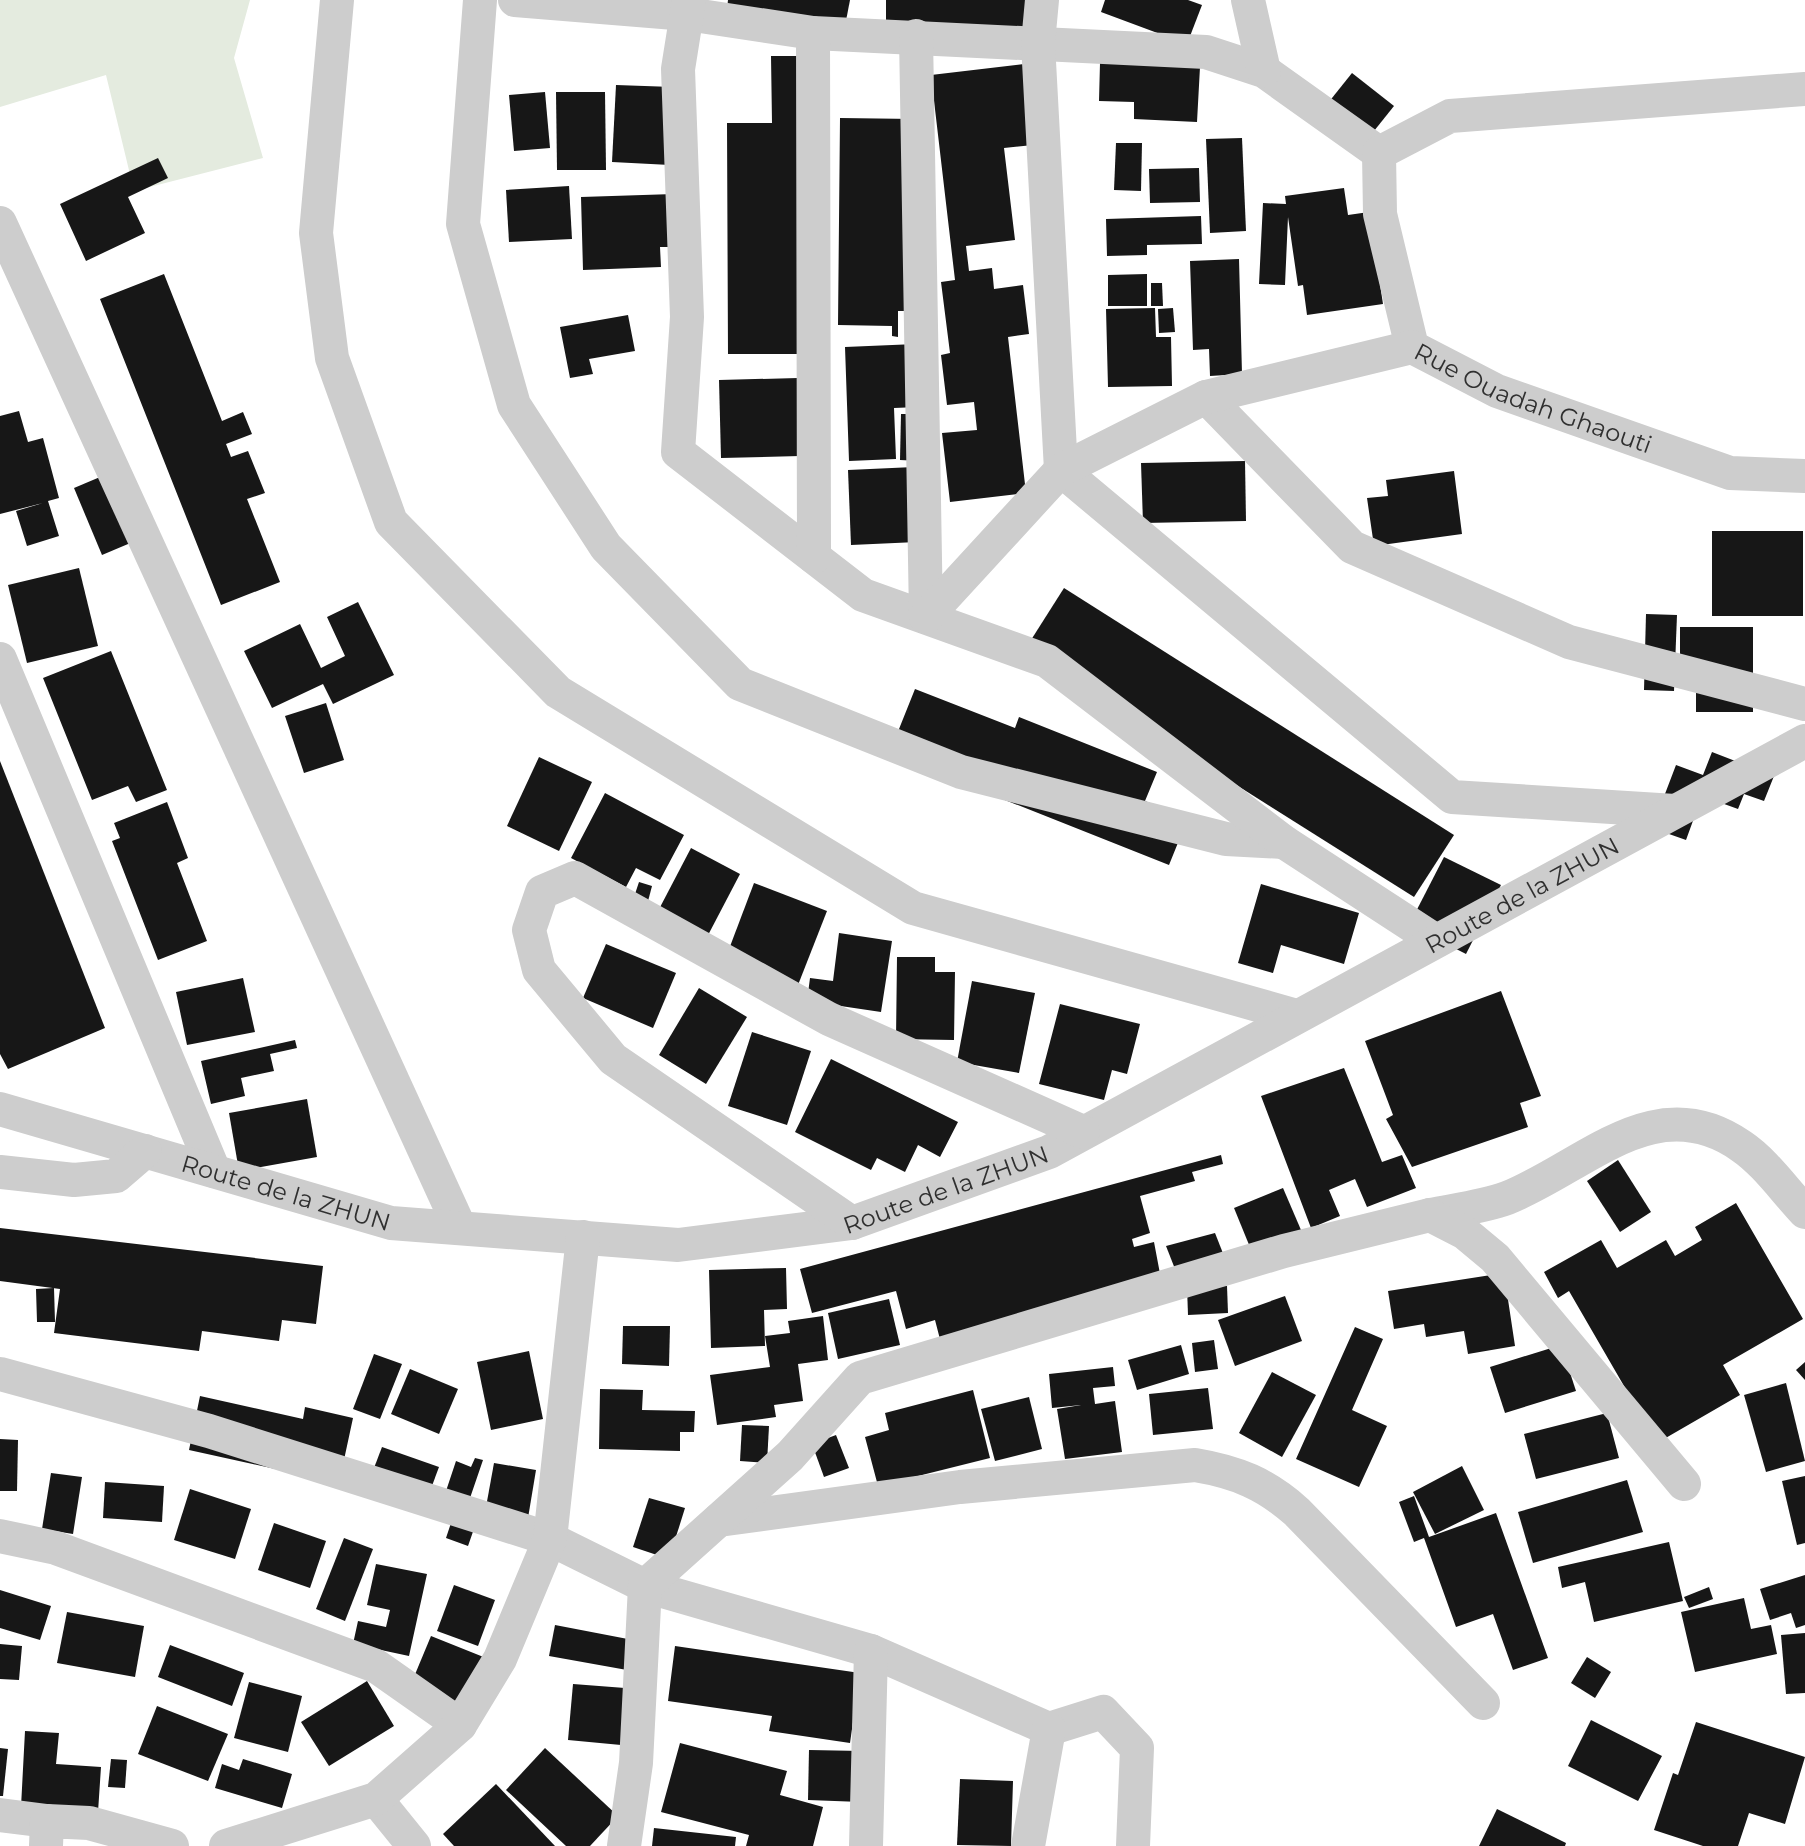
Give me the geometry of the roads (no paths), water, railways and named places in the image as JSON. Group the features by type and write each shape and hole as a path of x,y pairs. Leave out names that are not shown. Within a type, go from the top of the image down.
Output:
{"street":[{"path":"337,0 316,233 332,358 391,522 558,692 913,908 1297,1016"},
{"path":"480,0 463,224 514,405 606,547 740,684 961,772 1226,839 1284,842"},
{"path":"515,0 688,7 813,33 1206,52 1264,71 1379,153 1450,116 1805,89"},
{"path":"1042,0 1038,43 1061,470 1452,797 1676,811"},
{"path":"1248,0 1264,71"},
{"path":"688,7 678,69 687,317 678,452 863,595 1047,661 1284,842 1436,941"},
{"path":"813,33 814,557"},
{"path":"916,36 926,617"},
{"name":"Rue Ouadah Ghaouti","path":"1379,153 1380,214 1412,347 1497,391 1730,473 1805,476"},
{"path":"0,223 460,1228"},
{"path":"926,617 1061,470 1206,397 1412,347"},
{"path":"1206,397 1352,547 1569,642 1805,704"},
{"path":"0,659 214,1171"},
{"name":"Route de la ZHUN","path":"0,1109 391,1223 678,1245 852,1223 1049,1152 1805,741"},
{"path":"852,1223 613,1059 539,970 529,930 542,892 575,878 829,1019 1083,1132"},
{"path":"624,1846 636,1763 645,1586 790,1456 860,1378 1284,1251 1505,1199 1618,1138 1649,1126 1683,1124 1715,1131 1743,1147 1805,1212"},
{"path":"0,1172 74,1180 116,1176 145,1151"},
{"path":"1430,1215 1465,1233 1495,1258 1684,1484"},
{"path":"226,1846 376,1799 460,1725 500,1659 550,1539 583,1237"},
{"path":"0,1374 209,1431 550,1539 645,1586 871,1651 1049,1729 1103,1712 1137,1748 1133,1846"},
{"path":"719,1520 960,1487 1195,1465 1224,1470 1251,1479 1286,1503 1483,1703"},
{"path":"0,1536 56,1548 376,1666 460,1725"},
{"path":"866,1846 871,1651"},
{"path":"1028,1846 1049,1729"},
{"path":"376,1799 414,1846"},
{"path":"0,1815 47,1834 89,1823 172,1846"}]}
